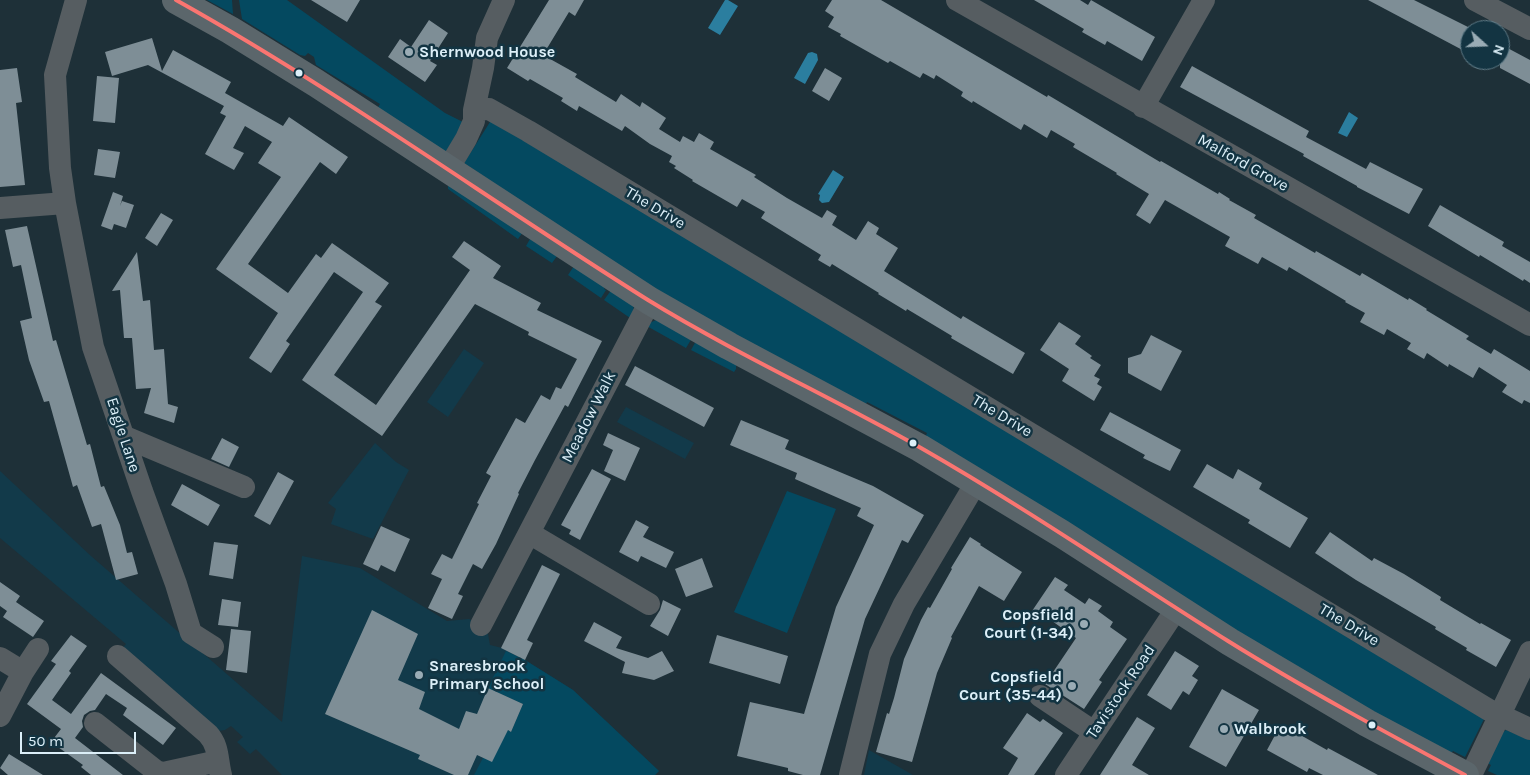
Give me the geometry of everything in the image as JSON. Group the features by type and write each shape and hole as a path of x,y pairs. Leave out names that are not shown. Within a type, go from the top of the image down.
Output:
{"main road":[{"path":"176,0 230,30 316,83 650,301 977,481 1230,642 1367,723 1465,775"}],"street":[{"name":"Eagle Lane","path":"76,0 55,75 60,168 93,347 176,584 191,633 213,647"},
{"path":"448,169 466,139 474,121 474,110 487,38 504,0"},
{"name":"Malford Grove","path":"957,0 1530,325"},
{"path":"1143,107 1204,0"},
{"path":"1475,0 1530,28"},
{"name":"The Drive","path":"474,110 489,109 528,131 1500,715 1530,729"},
{"path":"0,208 65,203"},
{"name":"Meadow Walk","path":"481,625 650,301"},
{"path":"125,437 244,487"},
{"path":"850,775 880,654 904,604 977,481"},
{"path":"529,533 649,604"},
{"name":"Tavistock Road","path":"1066,775 1177,608"},
{"path":"0,716 23,672 38,649"},
{"path":"1471,775 1530,652"},
{"path":"95,723 156,771 163,773 220,768 216,742 118,656"},
{"path":"0,658 23,672"},
{"path":"1040,696 1094,732"}],"shaded area":[{"path":"207,0 232,0 233,14"},
{"path":"239,0 287,0 445,113 463,122 449,152 441,152 377,109 380,104 316,65 314,57 308,53 305,56 300,55 242,19"},
{"path":"725,0 738,6 720,35 708,28"},
{"path":"808,53 817,54 818,60 805,84 794,78"},
{"path":"1349,112 1358,118 1347,137 1338,133"},
{"path":"490,122 493,122 1485,717 1465,757 1453,751 1450,754 1308,677 925,438 927,433 867,402 865,406 706,321 618,267 464,163"},
{"path":"833,170 844,177 829,202 822,203 819,200 820,195 818,194"},
{"path":"450,184 523,232 518,239 448,189"},
{"path":"530,239 557,256 552,263 526,246"},
{"path":"574,266 607,285 601,298 568,275"},
{"path":"612,289 630,300 634,308 633,320 604,300"},
{"path":"656,320 692,338 686,348 645,325"},
{"path":"696,341 736,364 734,372 691,350"},
{"path":"464,349 484,363 448,417 427,402"},
{"path":"626,407 694,443 685,459 617,422"},
{"path":"375,443 396,462 409,470 373,539 331,524 336,509 328,503"},
{"name":"Snaresbrook Primary School","path":"0,471 91,556 282,722 302,556 360,568 447,621 469,619 481,625 488,634 490,645 502,648 525,660 573,690 659,771 655,775 282,775 256,749 250,754 237,742 243,737 231,726 225,730 212,732 119,652 126,644 0,538"},
{"path":"787,491 836,509 787,633 734,612"},
{"path":"506,651 525,660 573,690 659,771 655,775 474,775 483,758 508,730 511,732 523,704 488,688"},
{"path":"1506,730 1530,740 1530,775 1497,775 1488,771 1491,765 1487,763 1502,733"},
{"path":"869,750 913,775 864,775"}],"building":[{"path":"311,0 360,0 347,22"},
{"path":"549,0 584,0 575,16 569,12 543,55 577,74 575,77 616,102 621,94 640,107 642,102 666,118 659,129 680,142 683,136 694,142 699,133 714,142 710,149 756,175 754,177 787,198 822,218 827,210 837,216 832,225 856,240 868,221 879,228 876,234 898,248 884,271 961,319 963,316 1025,353 1013,374 951,338 952,336 907,309 906,311 878,294 832,264 830,267 818,260 821,255 761,218 765,212 742,199 737,207 692,181 669,162 672,156 650,144 625,126 622,131 579,106 577,111 561,101 563,98 530,79 528,81 507,68"},
{"path":"832,0 881,0 1047,97 1048,95 1160,162 1218,194 1219,192 1229,200 1256,215 1254,218 1315,253 1316,251 1360,276 1362,273 1408,300 1409,298 1469,336 1466,339 1491,354 1494,349 1530,371 1530,403 1524,400 1522,404 1502,392 1507,385 1479,367 1473,378 1449,364 1448,367 1427,353 1424,359 1407,349 1411,343 1387,329 1384,335 1360,322 1365,313 1346,301 1289,267 1287,271 1262,257 1258,264 1225,246 1230,237 1165,200 1150,224 1136,215 1149,194 1073,147 1075,144 1051,130 1047,138 1024,124 1021,130 973,101 972,103 961,96 963,92 936,75 934,79 923,73 920,78 890,61 888,63 840,36 841,34 828,27 834,17 825,11"},
{"path":"1034,0 1080,0 1088,5 1091,0 1155,37 1142,61 1107,41 1105,45 1082,32 1084,29"},
{"path":"1368,0 1414,0 1460,23 1460,49"},
{"name":"Shernwood House","path":"429,20 448,33 430,61 437,65 425,82 388,57 400,39 411,47"},
{"path":"152,38 162,71 173,50 231,82 225,93 283,126 289,117 348,157 336,174 320,162 248,264 288,293 316,254 321,258 332,243 389,283 375,302 382,306 334,375 376,405 470,270 452,257 464,241 501,266 493,278 541,303 537,310 602,341 568,407 565,405 535,460 518,493 496,544 482,569 473,564 458,594 463,596 452,619 428,608 442,579 431,574 442,554 452,559 491,476 486,473 516,418 525,423 541,395 550,400 556,387 561,389 577,359 528,335 529,332 475,304 382,436 302,380 363,292 334,272 286,341 290,344 271,373 249,358 278,313 216,269 281,177 258,163 272,142 245,126 233,148 244,153 234,170 205,154 226,116 220,113 224,106 148,65 112,76 105,52"},
{"path":"1510,49 1530,60 1530,84 1504,70 1510,70"},
{"path":"1192,66 1309,131 1306,137 1366,169 1370,162 1423,189 1409,214 1357,187 1303,156 1304,154 1180,87"},
{"path":"17,68 22,102 16,103 25,185 0,187 0,70"},
{"path":"825,68 842,78 829,101 812,91"},
{"path":"97,76 119,78 115,123 93,121"},
{"path":"98,149 120,152 115,178 94,175"},
{"path":"113,192 123,196 120,206 122,201 134,205 126,228 114,224 112,230 101,226"},
{"path":"1440,205 1504,242 1502,246 1530,262 1530,283 1524,279 1523,281 1480,255 1479,257 1428,226"},
{"path":"161,213 173,220 157,246 145,238"},
{"path":"27,226 53,341 56,340 87,445 90,444 101,487 104,486 120,525 127,553 132,552 138,574 116,580 101,524 92,527 77,485 73,487 49,401 44,402 29,360 20,321 32,318 21,265 13,267 5,230"},
{"path":"137,252 143,301 150,300 154,350 164,349 168,404 178,407 174,423 144,413 151,388 136,389 132,338 124,338 120,290 112,291"},
{"path":"1059,322 1081,336 1075,344 1101,365 1094,376 1100,379 1097,384 1102,387 1094,401 1062,381 1069,369 1040,350"},
{"path":"1151,335 1182,351 1161,391 1128,373 1128,358 1141,354"},
{"path":"635,366 714,408 704,427 625,385"},
{"path":"1110,412 1181,450 1170,471 1143,458 1145,455 1100,430"},
{"path":"741,420 789,440 785,449 873,486 924,515 908,543 902,540 865,619 820,775 803,775 788,771 788,768 737,756 750,702 804,714 836,607 874,525 857,516 861,508 795,479 797,473 730,445"},
{"path":"608,433 640,448 625,481 604,471 613,450 603,445"},
{"path":"222,438 239,447 229,467 211,459"},
{"path":"1207,464 1233,479 1238,469 1262,483 1259,489 1308,518 1290,548 1248,523 1250,520 1193,487"},
{"path":"592,469 611,479 580,540 569,534 571,530 561,525"},
{"path":"278,472 294,481 270,525 254,516"},
{"path":"182,484 220,505 208,526 171,505"},
{"path":"636,520 649,527 643,537 674,552 666,568 641,556 638,562 619,552"},
{"path":"381,526 410,539 395,572 381,565 378,571 363,564"},
{"path":"1330,532 1372,561 1374,558 1404,574 1441,597 1440,600 1511,640 1496,667 1466,650 1467,648 1435,629 1436,627 1356,580 1315,553"},
{"path":"970,537 1022,572 1004,601 979,586 951,637 937,673 912,762 876,752 887,713 889,714 894,698 904,659 921,620 928,607 930,608"},
{"path":"214,542 238,545 233,579 209,575"},
{"path":"702,558 713,587 686,597 675,569"},
{"path":"542,565 560,574 527,640 533,643 525,660 501,648"},
{"name":"Copsfield Court (1-34)","path":"1055,577 1068,585 1064,590 1085,604 1089,598 1102,606 1098,611 1113,622 1110,627 1127,639 1099,680 1102,682 1084,709 1045,684 1076,638 1045,616 1041,622 1030,614"},
{"path":"0,582 20,596 16,602 44,621 33,637 3,617 7,611 0,606"},
{"path":"222,599 241,602 238,627 218,625"},
{"path":"663,600 681,609 668,636 650,626 660,610"},
{"path":"372,610 418,634 398,680 425,692 419,709 459,729 466,711 477,714 488,688 523,704 511,732 508,730 492,762 477,755 468,775 454,775 418,759 420,755 325,714"},
{"path":"594,622 622,637 616,648 648,658 662,651 674,671 654,680 622,673 625,662 584,641"},
{"path":"231,629 251,631 247,673 226,670"},
{"path":"71,635 87,646 69,671 71,673 52,700 71,714 101,673 176,728 163,745 123,715 127,708 106,694 95,710 84,715 83,727 75,738 123,775 91,775 81,767 83,765 51,742 61,729 27,704 56,664 51,661"},
{"path":"717,635 788,656 780,684 709,663"},
{"path":"1175,651 1199,666 1192,676 1198,680 1189,695 1183,691 1171,710 1147,695"},
{"name":"Walbrook","path":"1222,689 1259,710 1226,767 1189,747"},
{"path":"1027,713 1040,722 1043,719 1063,733 1034,775 1008,775 1018,758 1003,748"},
{"path":"1137,717 1155,728 1132,765 1149,775 1100,775"},
{"path":"1281,724 1327,750 1328,748 1378,775 1323,775 1309,768 1307,772 1267,750"},
{"path":"9,754 43,775 8,775 0,768"}],"transit line":[{"path":"176,0 296,71 681,320 921,448 1037,519 1257,659 1345,710 1465,775"}],"place":[{"name":"Shernwood House","path":"409,52"},
{"name":"Copsfield Court (1-34)","path":"1084,624"},
{"name":"Snaresbrook Primary School","path":"419,675"},
{"name":"Copsfield Court (35-44)","path":"1072,686"},
{"name":"Walbrook","path":"1224,729"}]}
